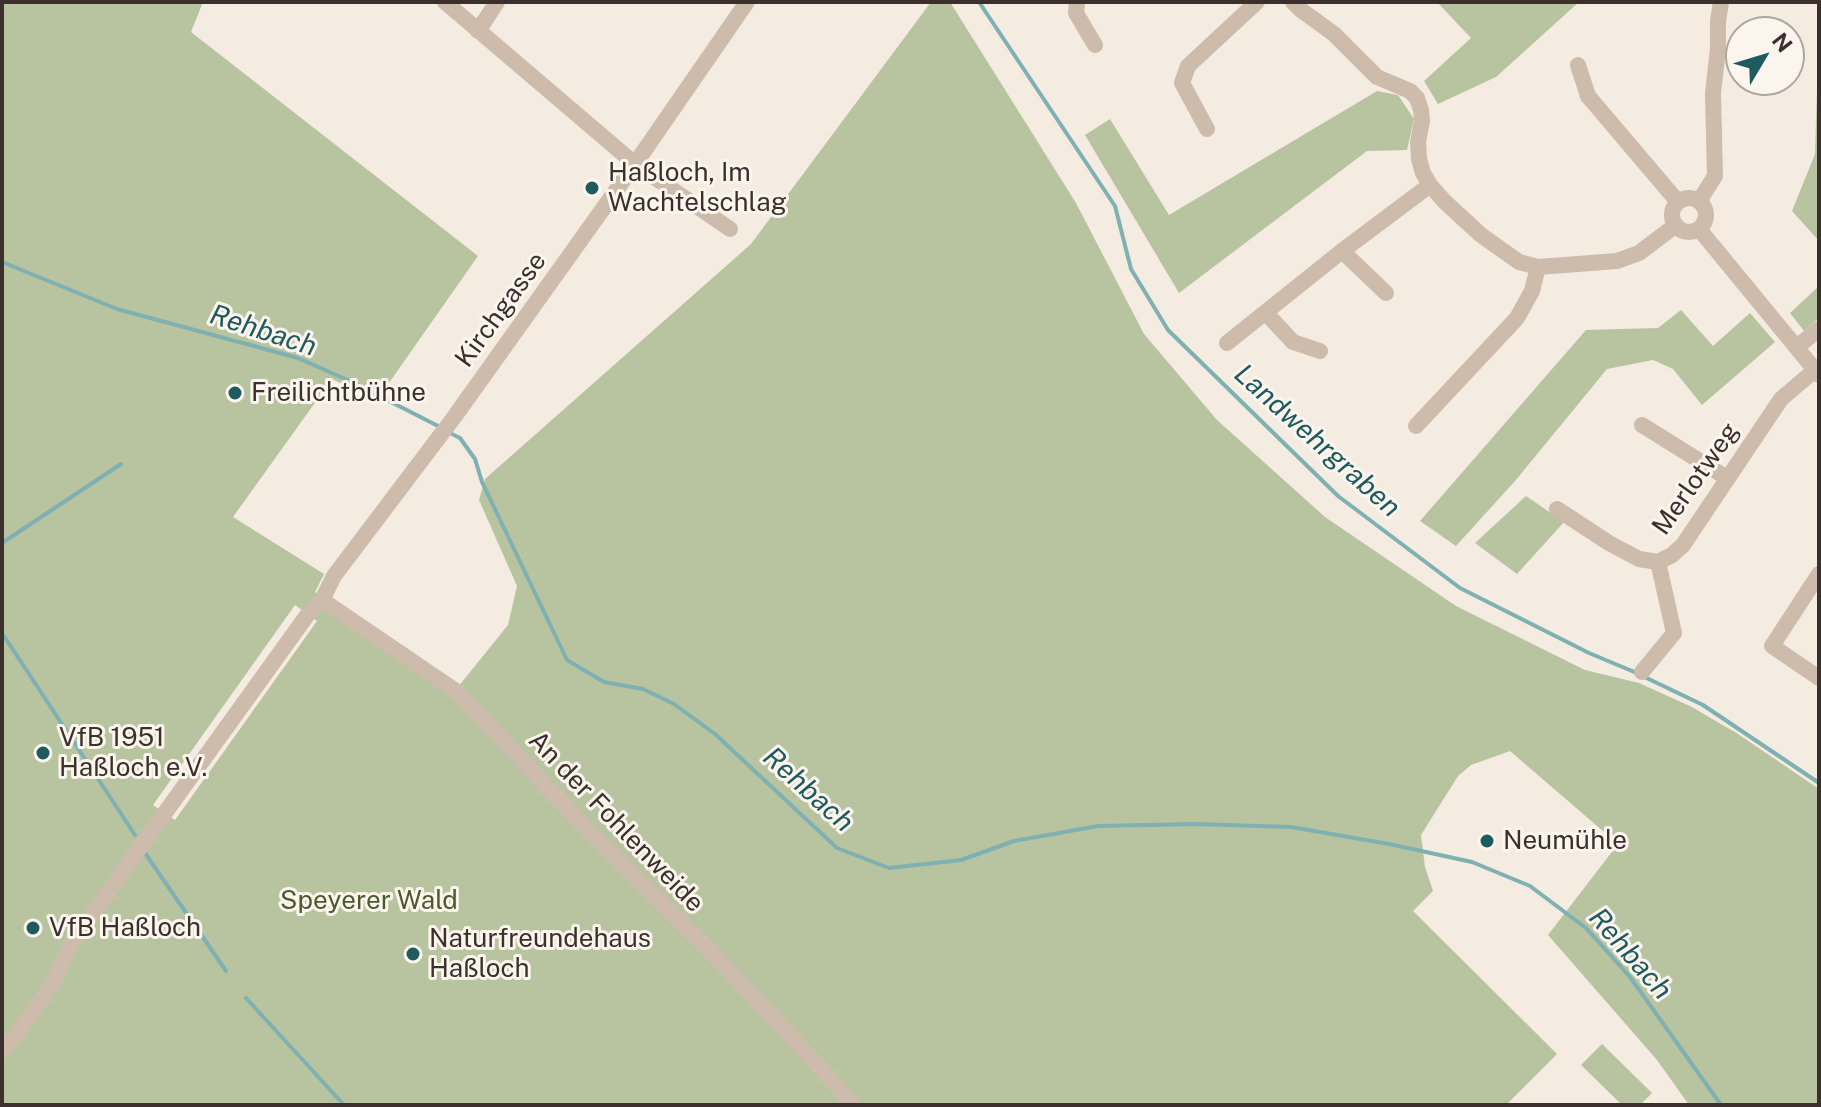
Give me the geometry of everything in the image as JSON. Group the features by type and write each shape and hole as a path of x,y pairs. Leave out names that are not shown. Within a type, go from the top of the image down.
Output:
{"street":[{"path":"445,2 635,164 730,229"},
{"path":"478,31 497,2"},
{"name":"Kirchgasse","path":"2,1050 15,1037 53,983 72,942 308,614 322,600 334,576 455,416 747,2"},
{"path":"1077,2 1076,13 1095,45"},
{"path":"1207,129 1182,83 1188,66 1257,2"},
{"path":"1293,2 1334,34 1377,77 1410,91 1417,98 1422,121 1419,159 1430,185 1481,235 1519,262 1538,267 1617,261 1639,253 1676,225"},
{"path":"1699,201 1715,176 1713,93 1721,2"},
{"path":"1578,65 1588,96 1678,202"},
{"path":"1227,343 1430,185"},
{"path":"1688,198 1699,201 1706,212 1703,224 1694,231 1684,231 1676,225 1673,216 1675,206 1688,198"},
{"path":"1699,229 1817,373"},
{"path":"1342,251 1386,293"},
{"path":"1416,426 1517,318 1532,291 1538,267"},
{"path":"1266,313 1293,342 1320,351"},
{"path":"1797,347 1819,329"},
{"name":"Merlotweg","path":"1557,509 1639,559 1658,562 1672,555 1683,545 1781,399 1817,373"},
{"path":"1642,425 1727,478"},
{"path":"1642,672 1674,633 1658,562"},
{"path":"1819,574 1772,646 1819,678"},
{"name":"An der Fohlenweide","path":"322,600 456,691 587,829 714,955 853,1105"}],"green space":[{"name":"Speyerer Wald","path":"2,2 203,2 191,32 478,256 377,400 332,379 233,517 324,574 315,592 458,687 508,625 517,586 479,500 485,479 751,244 931,2 950,2 1076,203 1144,334 1217,420 1325,517 1456,606 1585,670 1639,683 1692,707 1819,789 1819,1105 1689,1105 1657,1060 1548,935 1618,844 1510,751 1471,765 1458,776 1421,835 1425,867 1433,891 1413,911 1557,1054 1506,1105 2,1105","holes":["295,605 317,621 175,820 153,805"]},
{"path":"1437,2 1579,2 1496,77 1438,104 1424,81 1471,38"},
{"path":"1819,24 1819,241 1792,211 1815,154"},
{"path":"1377,91 1398,95 1414,119 1407,150 1367,151 1179,293 1085,135 1110,119 1169,215"},
{"path":"1819,286 1819,318 1804,331 1790,313"},
{"path":"1681,310 1713,346 1750,313 1775,342 1702,405 1673,369 1653,360 1607,369 1515,481 1456,546 1420,521 1586,330 1658,328"},
{"path":"1526,496 1564,522 1517,574 1475,543"},
{"path":"1602,1044 1652,1093 1640,1105 1622,1105 1581,1065"}],"waterway":[{"name":"Landwehrgraben","path":"979,2 1115,206 1131,269 1168,330 1338,496 1460,588 1589,653 1703,705 1819,783"},
{"name":"Rehbach","path":"2,262 117,309 298,358 440,427"},
{"name":"Rehbach","path":"448,432 460,438 475,459 482,482 567,660 604,682 643,689 674,704 715,734 837,848 889,868 961,860 1014,841 1098,826 1195,824 1291,827 1472,862 1530,886 1586,928 1630,977 1721,1105"},
{"path":"2,543 121,464"},
{"path":"2,633 135,835"},
{"path":"145,853 226,971"},
{"path":"246,998 344,1105"}],"place":[{"name":"Haßloch, Im Wachtelschlag","path":"592,188"},
{"name":"Freilichtbühne","path":"235,393"},
{"name":"VfB 1951 Haßloch e.V.","path":"43,753"},
{"name":"Neumühle","path":"1487,841"},
{"name":"VfB Haßloch","path":"33,928"},
{"name":"Naturfreundehaus Haßloch","path":"413,954"}]}
